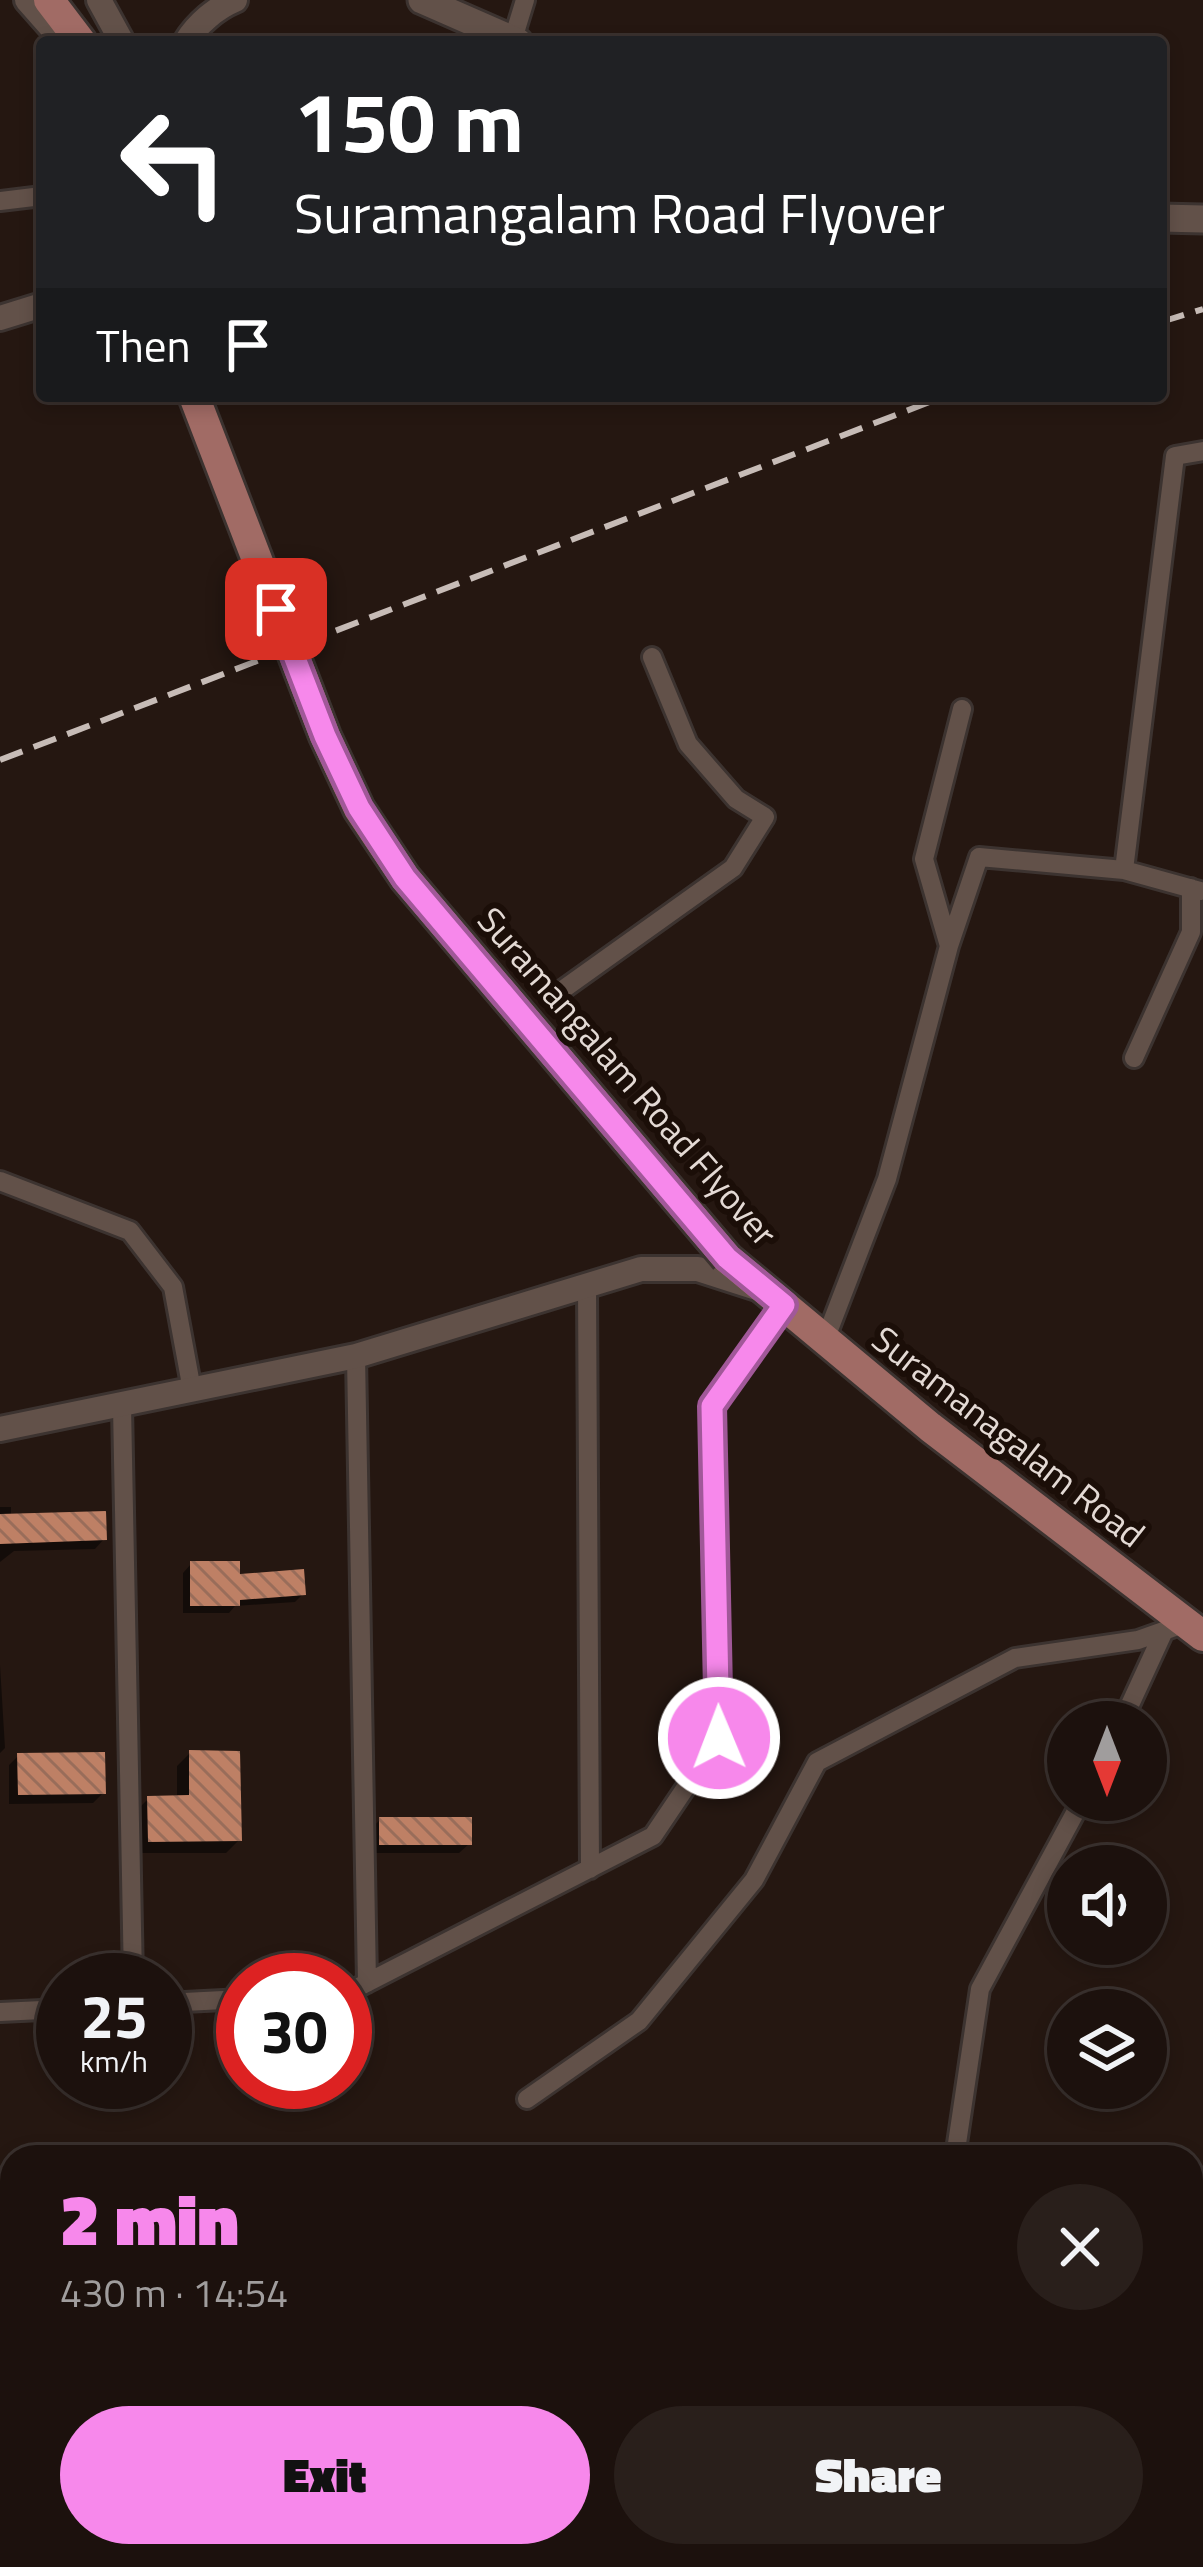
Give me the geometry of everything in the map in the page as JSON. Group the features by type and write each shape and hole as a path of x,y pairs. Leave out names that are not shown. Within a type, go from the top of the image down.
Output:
{"main road":[{"path":"49,0 76,36"},
{"path":"72,0 98,36"},
{"path":"422,0 507,36"},
{"path":"1167,218 1203,219"},
{"name":"Suramangalam Road Flyover","path":"196,402 325,736 359,808 405,878 778,1299"},
{"name":"Suramangalam Road Flyover","path":"214,402 341,730 374,800 419,867 736,1253"},
{"name":"Suramanagalam Road","path":"778,1299 1184,1630"}],"street":[{"path":"27,0 59,36"},
{"path":"99,0 119,36"},
{"path":"190,36 236,0"},
{"path":"517,36 525,0"},
{"path":"0,201 36,197"},
{"path":"0,318 36,307"},
{"path":"1124,870 1175,456 1203,451"},
{"path":"551,998 733,868 765,817 736,799 688,744 652,657"},
{"path":"949,946 924,859 962,709"},
{"path":"825,1340 886,1179 949,946 979,857 1124,870 1197,890 1191,932 1134,1058"},
{"path":"0,1181 130,1231 173,1287 192,1390"},
{"path":"0,1429 356,1356 641,1269 698,1269 778,1299 712,1406 719,1738 653,1836 372,1980"},
{"path":"587,1285 590,1869"},
{"path":"356,1356 366,1953"},
{"path":"122,1406 133,1953"},
{"path":"1136,1701 1184,1630"},
{"path":"526,2099 638,2021 754,1880 817,1762 1015,1658 1184,1630"},
{"path":"957,2145 980,1989 1071,1821"},
{"path":"0,2012 36,2010"}],"building":[{"path":"106,1511 107,1540 0,1544 0,1514"},
{"path":"190,1561 240,1561 240,1574 304,1569 306,1595 240,1600 240,1606 190,1606"},
{"path":"189,1750 240,1751 242,1841 148,1842 147,1796 189,1795"},
{"path":"105,1752 106,1794 18,1795 17,1753"},
{"path":"379,1817 472,1817 472,1845 379,1845"}],"railway":[{"path":"1167,320 1203,309"},
{"path":"0,760 929,402"}],"route":[{"path":"276,609 325,736 359,808 405,878 727,1258 784,1305 712,1406 719,1738"}]}
